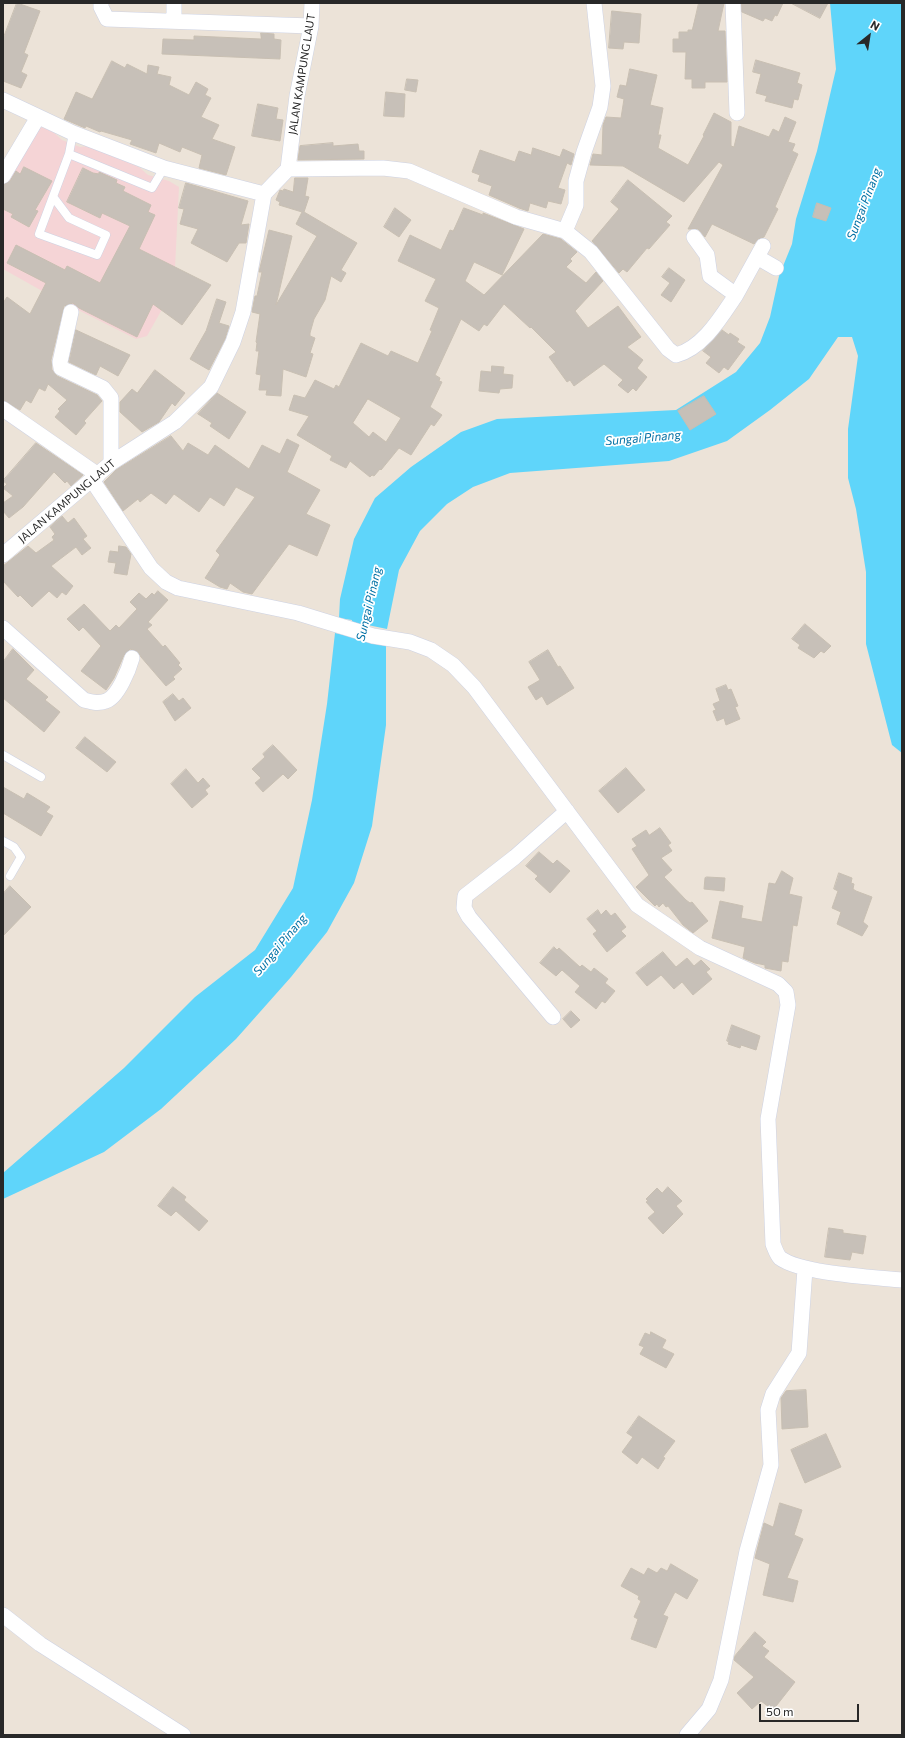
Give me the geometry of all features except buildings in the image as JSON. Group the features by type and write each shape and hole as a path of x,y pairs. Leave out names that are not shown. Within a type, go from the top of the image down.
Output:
{"street":[{"path":"101,3 101,7 107,19 312,26"},
{"path":"174,3 174,21"},
{"name":"JALAN KAMPUNG LAUT","path":"288,169 297,96 312,26 312,3"},
{"path":"565,232 576,205 576,181 584,152 600,107 603,86 594,3"},
{"path":"733,3 737,113"},
{"path":"3,100 73,133 164,168 264,194 288,169 383,168 409,171 516,217 565,232 591,252 668,349 676,355 687,352 716,324 736,295 760,251 776,268"},
{"path":"3,176 38,117"},
{"name":"JALAN KAMPUNG LAUT","path":"3,555 111,463 175,422 211,387 233,342 243,312 264,194"},
{"path":"694,237 707,255 710,276 736,295"},
{"path":"71,312 60,362 61,368 66,372 103,388 111,398 111,463"},
{"path":"3,409 95,477 151,568 166,582 178,588 298,613 373,636 410,642 431,650 453,665 474,687 636,904 700,948 778,984 786,992 788,1006 768,1119 773,1244 779,1257 788,1263 805,1269 902,1280"},
{"path":"3,628 84,700 97,703 108,701 121,685 128,673 132,658"},
{"path":"553,1017 464,908 465,896 515,857 568,811"},
{"path":"687,1735 709,1710 721,1680 747,1551 771,1465 768,1410 773,1394 799,1353 805,1269"},
{"path":"3,1615 40,1644 183,1735"}],"lane":[{"path":"54,198 69,218 106,235 97,255 39,234 54,198 69,154 73,133"},
{"path":"69,154 152,188 164,168"},
{"path":"3,755 40,778"},
{"path":"3,840 14,847 21,857 10,876"}],"shaded area":[{"path":"38,126 52,131 62,140 80,147 88,146 139,167 148,175 169,181 179,187 174,288 147,336 136,339 60,301 3,269 3,185"}],"water":[{"name":"Sungai Pinang","path":"830,3 902,3 902,753 892,745 866,644 866,572 856,509 848,478 848,429 858,356 852,337 838,337 809,379 770,410 727,441 669,461 510,473 473,487 447,504 420,531 399,570 387,629 363,624 360,639 386,646 386,725 372,826 354,883 327,932 291,977 236,1039 161,1109 104,1152 3,1199 3,1173 124,1068 195,997 255,950 293,888 312,800 327,704 335,633 349,636 352,620 339,618 340,599 354,539 375,498 411,467 461,432 497,419 676,410 736,372 760,343 770,317 779,276 792,244 796,219 817,151 836,69"}]}
